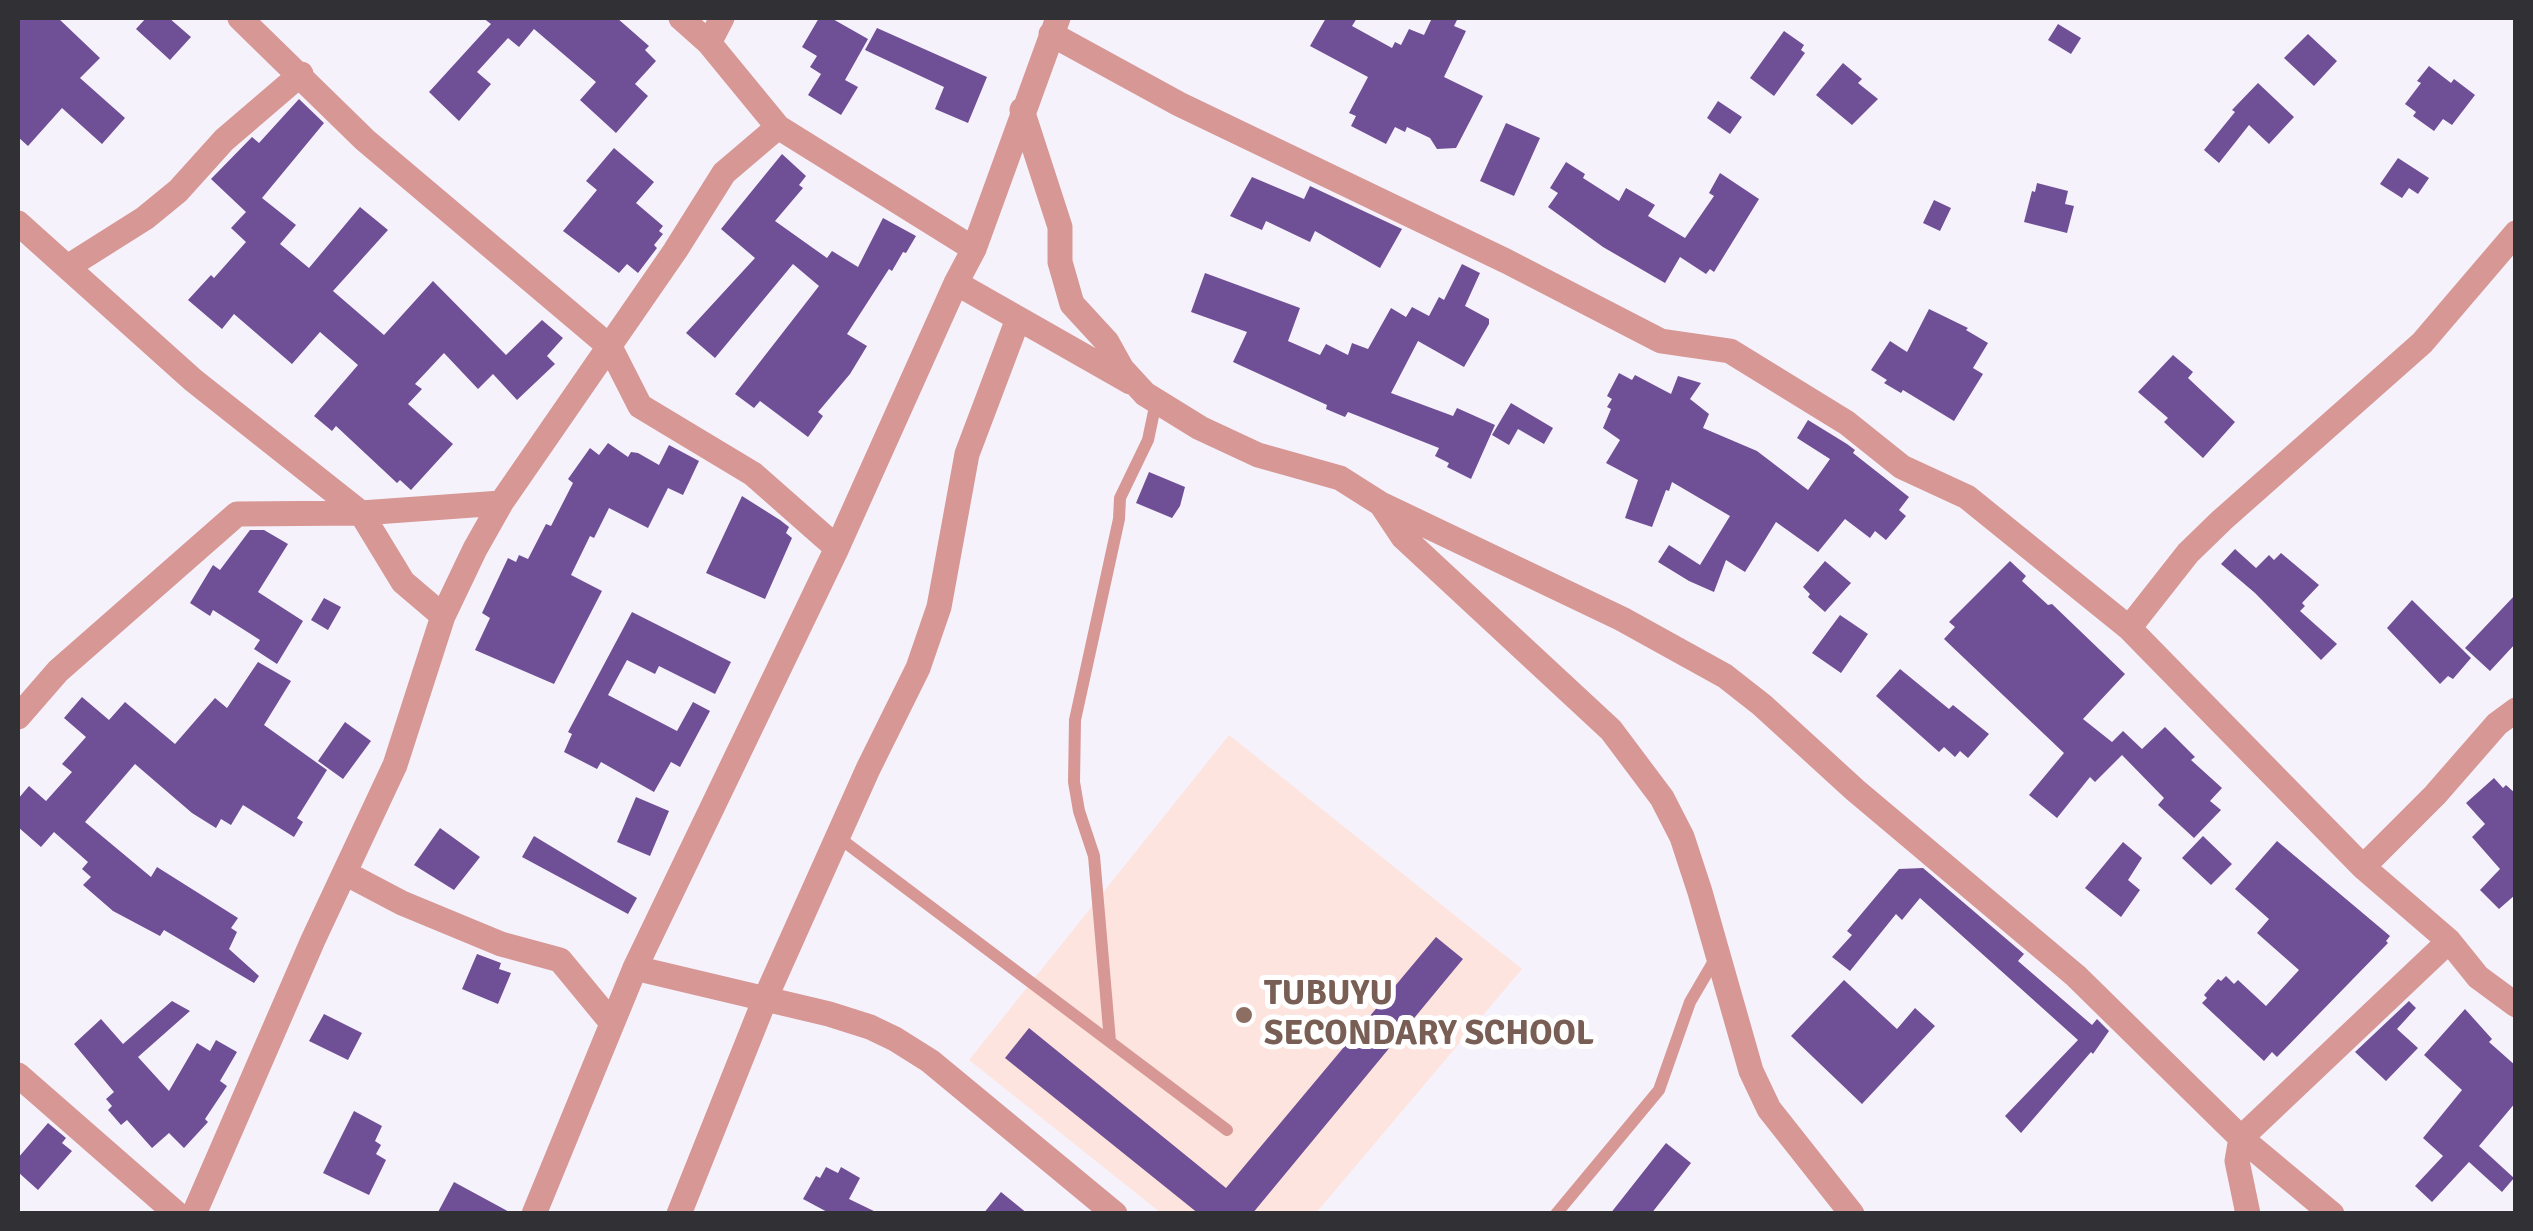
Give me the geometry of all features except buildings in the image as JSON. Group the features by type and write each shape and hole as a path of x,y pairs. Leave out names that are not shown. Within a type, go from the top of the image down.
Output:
{"street":[{"path":"240,18 364,140 610,347 640,406 752,474 837,548"},
{"path":"681,18 709,42 778,126 974,249"},
{"path":"709,42 722,18"},
{"path":"534,1214 635,968 837,548 974,249 1055,26 1179,104 1506,261 1660,340 1730,351 1847,423 1902,467 1968,497 2129,628 2363,867 2449,940 2478,977 2516,1005"},
{"path":"69,266 145,218 178,191 224,140 300,74"},
{"path":"1022,110 1060,227 1060,262 1072,304 1106,342 1134,384"},
{"path":"194,1214 395,765 443,616 500,502 610,347 724,172 778,126"},
{"path":"18,224 193,380 362,513 403,582 443,616"},
{"path":"2129,628 2188,553 2250,493 2422,343 2516,233"},
{"path":"956,283 1134,384 1200,428 1258,455 1340,478 1381,504 1608,612 1725,676 2076,976 2242,1138 2332,1214"},
{"path":"679,1214 765,1000 918,668 939,607 966,454 1018,318"},
{"path":"18,717 58,671 237,514 362,513 500,502"},
{"path":"1381,504 1403,536 1611,730 1662,798 1682,837 1751,1070 1769,1109 1852,1214"},
{"path":"2363,867 2498,724 2516,710"},
{"path":"345,873 402,903 501,944 560,960 612,1023"},
{"path":"2248,1214 2237,1160 2242,1138 2449,940"},
{"path":"635,968 829,1014 895,1038 930,1061 1115,1214"},
{"path":"18,1075 177,1214"}],"lane":[{"path":"1110,1041 1094,856 1078,811 1074,782 1074,720 1119,519 1120,498 1148,440 1156,402"},
{"path":"838,837 1228,1130"},
{"path":"1556,1214 1658,1090 1690,1002 1719,952"}],"shaded area":[{"name":"TUBUYU SECONDARY SCHOOL","path":"1229,735 1522,969 1316,1213 1161,1213 969,1060"}],"place":[{"name":"TUBUYU SECONDARY SCHOOL","path":"1244,1015"}]}
